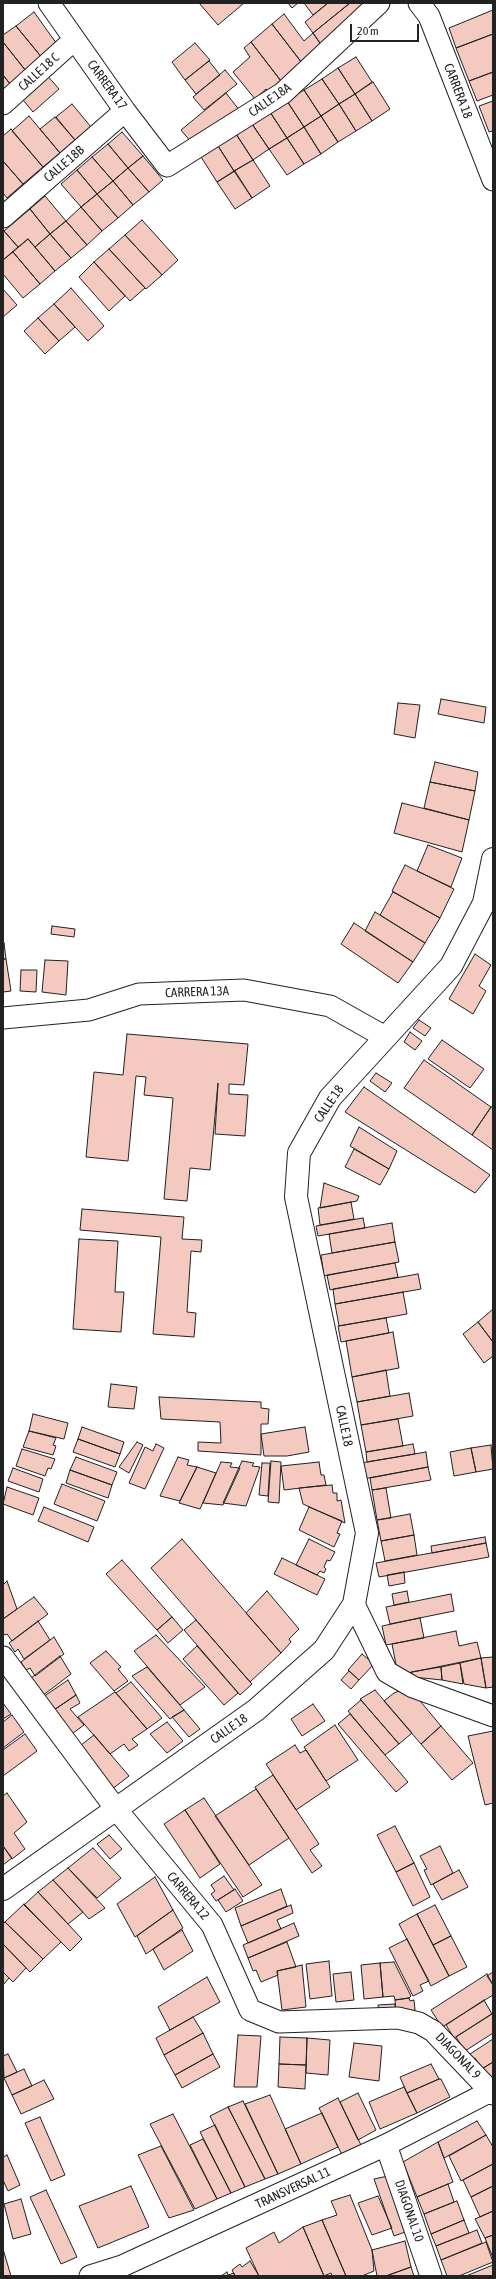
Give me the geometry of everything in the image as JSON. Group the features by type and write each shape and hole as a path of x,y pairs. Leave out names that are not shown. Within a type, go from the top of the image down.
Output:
{"main road":[{"name":"CALLE 18","path":"3,1888 256,1710 324,1650 354,1604 367,1534 296,1198 299,1153 330,1098 451,966 484,903 493,859"}],"street":[{"name":"CARRERA 17","path":"49,3 125,111 167,166"},
{"name":"CALLE 18A","path":"167,166 283,93 379,3"},
{"name":"CARRERA 18","path":"420,3 429,16 493,180"},
{"name":"CALLE 18 C","path":"3,104 74,40"},
{"name":"CALLE 18B","path":"3,217 125,111"},
{"name":"CARRERA 13A","path":"3,1018 89,1010 139,994 244,990 330,1006 385,1037"},
{"path":"354,1604 388,1672 413,1687 493,1716"},
{"name":"CARRERA 12","path":"3,1657 116,1809 212,1925 250,2010 279,2022 398,2018 419,2023"},
{"name":"DIAGONAL 9","path":"419,2023 434,2031 492,2092"},
{"name":"TRANSVERSAL 11","path":"90,2276 122,2266 386,2145 492,2092"},
{"name":"DIAGONAL 10","path":"386,2145 431,2276"}],"building":[{"path":"199,3 244,3 218,25"},
{"path":"288,3 298,3 292,8"},
{"path":"304,3 328,3 313,15"},
{"path":"328,3 350,3 313,33 305,22"},
{"path":"350,3 363,3 368,9 322,46 313,33"},
{"path":"493,10 493,34 456,48 449,28"},
{"path":"34,12 59,47 43,59 16,26"},
{"path":"284,14 304,41 313,33 322,46 302,63 272,24"},
{"path":"272,24 302,63 281,81 251,42"},
{"path":"16,26 43,59 26,71 3,42 3,35"},
{"path":"493,34 493,72 469,81 456,48"},
{"path":"3,42 26,71 11,85 3,75"},
{"path":"251,42 281,81 268,91 266,89 255,99 233,72 250,57 244,48"},
{"path":"195,43 210,60 185,80 172,62"},
{"path":"356,57 372,82 355,94 338,68"},
{"path":"209,61 220,75 196,94 185,80"},
{"path":"338,68 355,94 339,104 322,79"},
{"path":"225,70 237,84 204,110 193,97"},
{"path":"493,72 493,95 477,101 469,81"},
{"path":"45,73 59,89 33,112 19,95"},
{"path":"3,75 11,85 3,91"},
{"path":"322,79 339,104 321,116 304,90"},
{"path":"373,82 390,109 372,121 355,94"},
{"path":"304,90 321,116 304,127 287,101"},
{"path":"226,93 240,111 196,148 181,130"},
{"path":"355,94 372,121 356,131 339,104"},
{"path":"287,101 304,127 287,138 270,112"},
{"path":"493,101 493,131 489,132 479,106"},
{"path":"72,104 91,127 75,140 56,117"},
{"path":"339,104 356,131 338,142 321,116"},
{"path":"270,112 287,138 269,149 252,124"},
{"path":"29,116 60,153 43,167 12,131"},
{"path":"321,116 338,142 321,154 304,127"},
{"path":"55,117 75,140 60,153 40,129"},
{"path":"252,124 269,149 253,160 236,134"},
{"path":"304,127 321,154 304,164 287,138"},
{"path":"11,129 43,167 23,184 3,161 3,136"},
{"path":"122,132 143,156 128,168 108,144"},
{"path":"236,134 253,160 234,171 218,146"},
{"path":"287,138 304,164 287,175 269,149"},
{"path":"108,144 128,168 113,181 92,157"},
{"path":"218,146 234,171 217,182 201,157"},
{"path":"143,156 163,180 149,192 128,168"},
{"path":"92,157 113,181 97,194 77,170"},
{"path":"253,160 270,186 252,198 234,171"},
{"path":"3,161 23,184 7,198 3,193"},
{"path":"128,168 149,192 133,205 113,181"},
{"path":"77,170 97,194 81,207 61,184"},
{"path":"235,171 252,198 235,209 217,182"},
{"path":"113,181 133,205 118,218 97,194"},
{"path":"97,194 118,218 102,231 81,207"},
{"path":"45,196 66,221 50,234 30,209"},
{"path":"81,207 102,231 87,245 66,221"},
{"path":"30,209 50,234 35,247 28,239 18,247 4,231"},
{"path":"142,220 178,260 162,275 125,235"},
{"path":"66,221 87,245 71,258 50,234"},
{"path":"4,231 18,247 3,260 3,232"},
{"path":"50,234 71,258 55,271 35,247"},
{"path":"125,235 162,275 146,289 109,249"},
{"path":"28,239 55,271 40,284 13,252"},
{"path":"109,249 145,288 130,301 94,262"},
{"path":"13,252 40,284 23,298 3,274 3,260"},
{"path":"94,262 125,296 109,311 79,277"},
{"path":"71,288 104,326 88,341 54,304"},
{"path":"3,289 17,305 3,317"},
{"path":"54,304 75,327 59,341 38,318"},
{"path":"38,318 59,341 45,354 24,331"},
{"path":"441,699 486,707 484,723 438,714"},
{"path":"398,703 420,705 415,738 394,734"},
{"path":"435,762 478,772 475,791 430,782"},
{"path":"430,782 475,791 469,820 424,808"},
{"path":"402,803 469,820 462,852 394,833"},
{"path":"428,845 462,858 451,887 417,871"},
{"path":"405,865 454,889 440,918 392,891"},
{"path":"393,892 440,918 425,943 380,915"},
{"path":"375,912 425,943 413,962 365,931"},
{"path":"354,923 413,962 398,983 341,944"},
{"path":"52,926 75,929 74,937 51,934"},
{"path":"4,943 6,959 3,959"},
{"path":"475,954 491,965 479,986 486,991 473,1014 449,999"},
{"path":"3,959 6,959 11,991 3,992"},
{"path":"45,960 68,961 66,995 42,992"},
{"path":"21,970 37,970 36,992 20,991"},
{"path":"419,1020 431,1028 425,1036 413,1028"},
{"path":"410,1032 422,1041 415,1050 404,1042"},
{"path":"127,1034 248,1044 244,1085 229,1084 229,1094 248,1095 245,1136 215,1134 218,1083 210,1170 190,1168 187,1201 164,1199 173,1098 144,1095 146,1077 136,1076 128,1161 86,1157 94,1072 123,1075"},
{"path":"442,1040 484,1069 470,1088 428,1059"},
{"path":"424,1060 491,1107 472,1135 404,1088"},
{"path":"376,1073 392,1083 385,1092 370,1081"},
{"path":"364,1087 490,1175 475,1193 345,1112"},
{"path":"491,1107 493,1108 493,1150 472,1135"},
{"path":"359,1127 397,1151 389,1169 350,1146"},
{"path":"354,1149 389,1169 380,1185 345,1167"},
{"path":"324,1183 359,1196 357,1201 320,1208"},
{"path":"351,1202 354,1219 320,1225 318,1208"},
{"path":"82,1209 184,1217 182,1239 202,1240 201,1252 191,1251 187,1312 196,1313 194,1337 153,1334 161,1237 80,1230"},
{"path":"363,1218 365,1228 318,1236 316,1226"},
{"path":"392,1223 395,1242 332,1253 329,1234"},
{"path":"79,1239 118,1241 115,1292 124,1292 121,1332 73,1329"},
{"path":"395,1242 399,1262 324,1276 321,1255"},
{"path":"395,1263 398,1277 330,1290 327,1275"},
{"path":"418,1274 421,1289 335,1304 333,1289"},
{"path":"403,1292 407,1314 339,1326 335,1304"},
{"path":"493,1309 493,1342 478,1322"},
{"path":"386,1318 389,1333 341,1342 338,1326"},
{"path":"478,1322 493,1342 493,1356 484,1363 463,1334"},
{"path":"393,1332 399,1368 352,1377 346,1341"},
{"path":"386,1370 390,1396 357,1402 352,1377"},
{"path":"111,1384 137,1387 134,1409 108,1407"},
{"path":"409,1393 413,1416 361,1425 357,1402"},
{"path":"159,1397 261,1402 261,1408 269,1409 268,1424 261,1424 261,1455 198,1451 198,1442 221,1443 220,1422 161,1419"},
{"path":"33,1414 68,1423 64,1439 29,1431"},
{"path":"398,1419 403,1446 366,1452 361,1425"},
{"path":"82,1427 124,1442 120,1454 78,1439"},
{"path":"305,1427 309,1452 287,1456 264,1456 261,1434"},
{"path":"29,1431 56,1438 53,1445 56,1446 53,1455 23,1447"},
{"path":"78,1439 120,1454 115,1467 73,1452"},
{"path":"137,1442 143,1445 129,1473 119,1467"},
{"path":"156,1444 164,1448 145,1489 129,1483 145,1447 153,1451"},
{"path":"413,1444 415,1454 367,1462 366,1452"},
{"path":"491,1445 493,1469 476,1472 471,1448"},
{"path":"471,1448 476,1472 454,1476 450,1452"},
{"path":"22,1449 55,1459 51,1469 48,1468 45,1476 16,1466"},
{"path":"426,1452 428,1467 363,1479 361,1463"},
{"path":"76,1457 117,1472 112,1485 70,1470"},
{"path":"178,1457 189,1460 187,1465 197,1467 180,1501 160,1496"},
{"path":"242,1461 254,1463 252,1466 260,1467 246,1506 223,1503"},
{"path":"271,1461 281,1462 279,1503 268,1502"},
{"path":"221,1462 232,1463 230,1467 240,1468 223,1505 203,1503"},
{"path":"319,1462 321,1475 324,1475 326,1485 284,1490 281,1466"},
{"path":"262,1463 270,1463 268,1496 259,1495"},
{"path":"197,1467 216,1473 200,1509 179,1503"},
{"path":"428,1467 431,1480 372,1490 370,1478"},
{"path":"13,1468 43,1479 39,1492 8,1481"},
{"path":"70,1470 112,1485 108,1498 66,1483"},
{"path":"62,1484 105,1501 97,1521 54,1504"},
{"path":"332,1485 333,1493 337,1493 337,1501 341,1500 345,1523 303,1504 299,1488"},
{"path":"7,1487 39,1498 33,1515 3,1504"},
{"path":"386,1488 391,1518 377,1520 372,1490"},
{"path":"44,1507 94,1527 88,1542 38,1521"},
{"path":"309,1507 342,1521 337,1533 340,1534 334,1547 299,1530"},
{"path":"410,1514 414,1535 381,1541 377,1520"},
{"path":"414,1535 417,1555 385,1561 381,1541"},
{"path":"485,1537 486,1543 432,1553 431,1546"},
{"path":"182,1539 281,1653 250,1682 151,1568"},
{"path":"309,1539 335,1552 330,1561 327,1560 324,1567 326,1569 324,1573 320,1571 317,1575 296,1565"},
{"path":"486,1543 489,1557 379,1577 376,1563"},
{"path":"282,1558 325,1579 317,1595 274,1574"},
{"path":"122,1560 172,1617 157,1630 106,1574"},
{"path":"404,1572 405,1583 389,1586 387,1575"},
{"path":"7,1581 17,1609 3,1619 3,1585"},
{"path":"267,1591 299,1629 289,1639 291,1642 281,1653 246,1613"},
{"path":"407,1591 409,1602 394,1605 392,1594"},
{"path":"451,1594 454,1611 390,1624 386,1607"},
{"path":"34,1597 48,1614 12,1641 7,1634 5,1635 3,1633 3,1619"},
{"path":"172,1617 183,1630 168,1643 157,1630"},
{"path":"420,1618 424,1638 386,1645 382,1626"},
{"path":"196,1620 252,1684 240,1695 184,1630"},
{"path":"38,1621 50,1640 24,1659 18,1649 15,1652 9,1643"},
{"path":"456,1631 459,1646 477,1642 481,1658 398,1675 392,1644"},
{"path":"156,1635 205,1687 180,1705 134,1651"},
{"path":"54,1637 64,1654 35,1676 30,1668 26,1670 21,1662"},
{"path":"197,1646 238,1693 224,1705 183,1659"},
{"path":"106,1651 121,1667 118,1669 128,1681 114,1691 90,1663"},
{"path":"362,1654 374,1664 359,1680 348,1670"},
{"path":"60,1656 71,1674 42,1696 31,1678"},
{"path":"493,1657 493,1687 486,1688 481,1658"},
{"path":"481,1658 486,1688 464,1684 460,1663"},
{"path":"460,1663 463,1684 442,1680 441,1667"},
{"path":"147,1667 184,1710 170,1719 132,1676"},
{"path":"441,1667 442,1680 413,1677 411,1672"},
{"path":"349,1671 359,1680 351,1689 341,1680"},
{"path":"68,1680 76,1695 51,1712 43,1697"},
{"path":"131,1682 162,1718 147,1729 116,1693"},
{"path":"404,1689 410,1689 441,1726 421,1744 384,1701 394,1693"},
{"path":"375,1690 412,1733 399,1744 360,1699"},
{"path":"115,1692 147,1729 132,1739 138,1745 129,1751 124,1744 110,1754 78,1717"},
{"path":"76,1695 80,1703 70,1709 84,1725 69,1736 51,1712"},
{"path":"361,1700 399,1744 385,1755 348,1711"},
{"path":"3,1703 11,1714 3,1719"},
{"path":"313,1704 325,1721 302,1736 291,1719"},
{"path":"184,1710 200,1729 189,1737 172,1717"},
{"path":"350,1714 408,1782 396,1792 338,1724"},
{"path":"12,1715 24,1732 3,1748 3,1722"},
{"path":"167,1722 183,1741 167,1753 150,1734"},
{"path":"335,1725 358,1760 326,1781 304,1747"},
{"path":"441,1726 473,1763 452,1780 421,1744"},
{"path":"493,1731 493,1803 485,1805 468,1736"},
{"path":"25,1734 37,1751 3,1776 3,1750"},
{"path":"94,1735 129,1776 111,1790 76,1749"},
{"path":"295,1745 300,1753 306,1750 330,1787 296,1810 266,1764"},
{"path":"273,1775 319,1844 310,1850 322,1866 312,1873 255,1787"},
{"path":"256,1789 289,1838 249,1865 215,1816"},
{"path":"7,1793 27,1822 14,1833 25,1849 12,1859 3,1846 3,1796"},
{"path":"204,1798 262,1885 243,1897 185,1810"},
{"path":"185,1810 220,1864 200,1878 164,1824"},
{"path":"395,1826 414,1863 396,1872 377,1835"},
{"path":"109,1835 122,1849 110,1859 97,1844"},
{"path":"3,1846 12,1858 3,1865"},
{"path":"440,1846 453,1873 431,1885 424,1870 427,1869 420,1856"},
{"path":"93,1848 121,1878 97,1898 68,1868"},
{"path":"414,1863 430,1897 413,1906 396,1872"},
{"path":"68,1868 105,1908 89,1919 53,1880"},
{"path":"459,1870 468,1887 442,1900 433,1884"},
{"path":"224,1876 234,1890 216,1901 211,1894 215,1891 211,1885"},
{"path":"155,1877 173,1910 135,1937 117,1904"},
{"path":"53,1880 83,1912 68,1924 38,1892"},
{"path":"235,1889 243,1901 226,1912 218,1900"},
{"path":"281,1889 287,1906 241,1926 235,1908"},
{"path":"38,1892 82,1939 70,1951 24,1905"},
{"path":"24,1904 61,1942 43,1959 5,1922"},
{"path":"291,1905 293,1913 277,1920 281,1929 248,1943 241,1926"},
{"path":"435,1905 451,1936 433,1945 417,1914"},
{"path":"173,1910 183,1928 146,1954 137,1936"},
{"path":"417,1914 449,1976 431,1986 399,1924"},
{"path":"5,1922 43,1959 30,1972 3,1944 3,1924"},
{"path":"294,1923 299,1936 248,1958 243,1945"},
{"path":"182,1930 193,1951 164,1970 153,1949"},
{"path":"451,1936 467,1967 449,1976 433,1945"},
{"path":"407,1939 429,1981 420,1985 423,1991 413,1996 389,1948"},
{"path":"287,1942 296,1967 277,1971 278,1975 261,1982 256,1970 253,1971 248,1958"},
{"path":"3,1944 26,1968 13,1982 3,1972"},
{"path":"329,1961 332,1996 310,1999 306,1964"},
{"path":"394,1962 411,1996 409,1998 395,2000 394,1996 383,1997 380,1963"},
{"path":"380,1963 383,1997 364,1999 361,1965"},
{"path":"302,1965 306,2007 282,2010 277,1971"},
{"path":"3,1972 9,1978 3,1985"},
{"path":"351,1972 354,2000 336,2002 333,1974"},
{"path":"493,1972 493,1985 487,1976"},
{"path":"487,1974 493,1985 493,1995 442,2027 431,2010"},
{"path":"207,1977 220,2002 170,2030 158,2007"},
{"path":"409,1998 410,2001 414,2000 415,2010 396,2014 395,2000"},
{"path":"484,2000 492,2014 454,2038 446,2025"},
{"path":"395,2004 396,2014 379,2016 378,2005"},
{"path":"493,2013 493,2033 465,2051 456,2037"},
{"path":"193,2017 203,2033 164,2055 156,2038"},
{"path":"203,2033 213,2054 175,2075 164,2055"},
{"path":"238,2035 261,2036 257,2087 234,2087"},
{"path":"280,2037 307,2038 306,2065 279,2064"},
{"path":"307,2038 330,2040 328,2075 306,2073"},
{"path":"493,2039 493,2062 482,2069 475,2058 471,2061 467,2056"},
{"path":"354,2043 382,2046 379,2081 349,2077"},
{"path":"8,2054 17,2072 4,2078 3,2056"},
{"path":"213,2054 220,2067 182,2088 175,2075"},
{"path":"493,2062 493,2091 480,2070"},
{"path":"279,2064 306,2065 305,2089 278,2087"},
{"path":"431,2064 439,2079 407,2093 400,2077"},
{"path":"24,2069 32,2086 12,2095 4,2078"},
{"path":"441,2079 450,2097 417,2113 407,2093"},
{"path":"44,2080 54,2099 21,2114 12,2095"},
{"path":"404,2087 417,2113 380,2129 369,2102"},
{"path":"358,2093 376,2130 358,2140 340,2102"},
{"path":"270,2095 301,2164 278,2174 245,2104"},
{"path":"338,2098 361,2145 342,2155 319,2108"},
{"path":"243,2101 278,2174 265,2179 228,2107"},
{"path":"228,2107 265,2179 245,2187 210,2116"},
{"path":"322,2113 338,2147 301,2164 285,2129"},
{"path":"173,2114 217,2199 195,2209 150,2124"},
{"path":"40,2117 65,2175 51,2181 25,2123"},
{"path":"477,2121 486,2135 444,2158 438,2142"},
{"path":"215,2125 245,2187 231,2193 200,2132"},
{"path":"486,2135 493,2147 493,2164 461,2181 449,2156"},
{"path":"203,2139 231,2193 217,2199 190,2145"},
{"path":"438,2142 453,2182 417,2197 403,2162"},
{"path":"161,2146 194,2210 169,2218 138,2155"},
{"path":"7,2155 20,2185 8,2191 3,2180 3,2157"},
{"path":"493,2164 493,2186 471,2197 463,2180"},
{"path":"388,2176 408,2231 394,2236 374,2179"},
{"path":"448,2184 454,2202 424,2214 417,2197"},
{"path":"131,2186 149,2227 98,2248 79,2206"},
{"path":"493,2186 493,2211 480,2217 471,2197"},
{"path":"46,2190 77,2257 61,2264 30,2197"},
{"path":"350,2195 372,2250 374,2271 362,2276 346,2276 322,2220 337,2215 331,2201"},
{"path":"378,2196 392,2228 372,2235 358,2203"},
{"path":"21,2199 31,2234 13,2239 4,2204"},
{"path":"457,2201 464,2220 431,2234 424,2214"},
{"path":"493,2211 493,2235 485,2238 475,2219"},
{"path":"322,2220 346,2276 332,2276 331,2273 324,2276 303,2227"},
{"path":"464,2220 469,2233 436,2246 431,2234"},
{"path":"303,2227 324,2276 259,2276 246,2248 274,2232 279,2243"},
{"path":"477,2230 482,2243 441,2260 436,2246"},
{"path":"493,2235 493,2258 485,2238"},
{"path":"405,2241 411,2267 386,2276 377,2276 372,2250"},
{"path":"486,2242 493,2262 459,2276 447,2276 441,2260"},
{"path":"3,2249 11,2276 3,2276"},
{"path":"250,2261 259,2276 235,2276 232,2270 240,2264 242,2267"},
{"path":"493,2265 493,2276 466,2276"},
{"path":"411,2267 414,2276 386,2276"},
{"path":"227,2272 228,2275 234,2273 235,2276 221,2276"}]}
